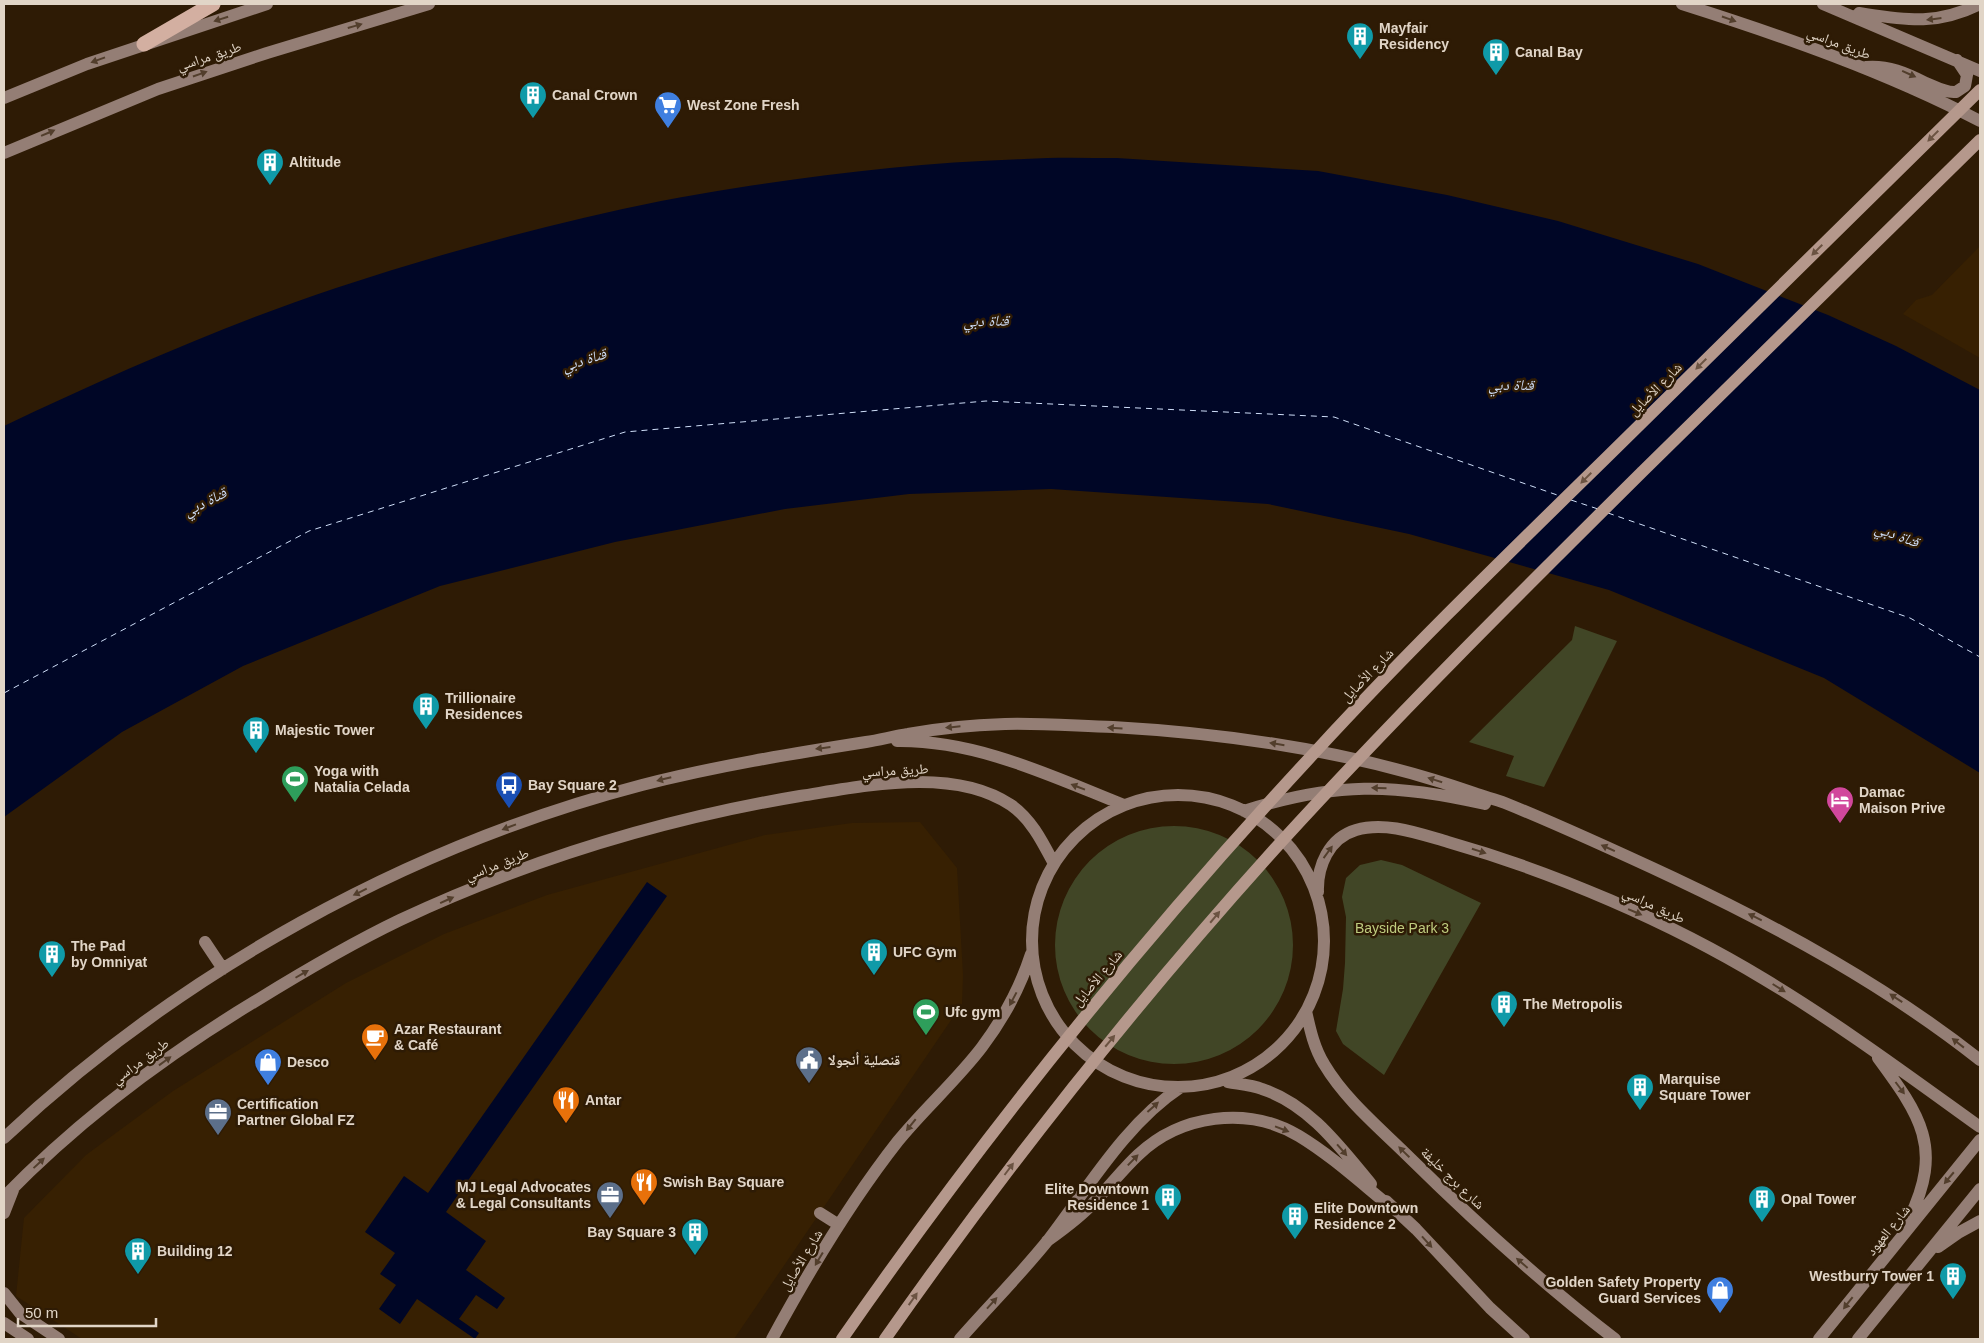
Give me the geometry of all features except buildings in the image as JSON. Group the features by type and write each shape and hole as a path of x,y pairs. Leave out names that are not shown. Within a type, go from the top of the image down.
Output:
{"highway":[{"path":"144,44 213,4"}],"main road":[{"path":"4,98 87,64 267,4"},
{"name":"طريق مراسي","path":"4,153 158,89 267,52 429,4"},
{"name":"طريق مراسي","path":"1682,4 1727,18 1861,68 1962,111 1980,121"},
{"path":"1823,4 1980,71"},
{"path":"1840,10 1923,20 1949,17 1980,4"},
{"path":"1861,68 1874,66 1901,71 1941,90 1956,92 1965,86 1967,75 1955,59"},
{"name":"شارع الأصايل","path":"842,1339 931,1214 1042,1070 1164,922 1265,806 1439,623 1980,90"},
{"path":"1962,111 1980,116"},
{"path":"885,1339 955,1240 1065,1097 1234,895 1284,839 1467,646 1980,140"},
{"path":"872,742 938,729 1005,724 1129,728 1219,736 1316,750 1384,766 1503,802 1645,864 1779,929 1896,998 1936,1025 1980,1060"},
{"path":"872,742 930,743 987,753 1124,805"},
{"name":"طريق مراسي","path":"4,1138 60,1088 154,1015 222,970 306,920 358,892 467,843 523,822 618,792 695,772 793,753 872,742"},
{"name":"طريق مراسي","path":"4,1197 63,1141 128,1088 220,1023 275,989 400,921 515,873 588,848 662,826 775,801 868,785 918,782 968,787 991,794 1012,806 1029,823 1053,862"},
{"path":"1244,811 1283,798 1322,791 1362,788 1402,789 1441,794 1530,815"},
{"path":"1228,1082 1266,1057 1288,1036 1306,1011 1318,984 1323,956 1323,927 1318,898 1301,863 1276,833 1244,811 1205,797 1164,795 1124,805 1084,828 1053,862 1034,906 1031,954 1039,990 1055,1022 1079,1050 1110,1070 1144,1083 1181,1087 1228,1082 1262,1088 1289,1101 1310,1116 1338,1145 1392,1208"},
{"name":"طريق مراسي","path":"1318,898 1317,877 1324,857 1337,841 1356,830 1376,828 1412,832 1511,861 1649,918 1763,978 1870,1048 1980,1127"},
{"path":"205,942 222,970"},
{"name":"شارع الأصايل","path":"772,1339 839,1225 903,1135 981,1048 1015,995 1031,954"},
{"name":"شارع برج خليفة","path":"1306,1011 1312,1038 1323,1063 1338,1085 1357,1106 1460,1207 1510,1252 1615,1339"},
{"path":"1870,1048 1907,1098 1925,1137 1925,1168 1922,1183 1913,1212 1900,1237"},
{"path":"960,1339 1047,1241 1139,1121 1166,1097 1181,1087"},
{"path":"1047,1241 1095,1202 1137,1156 1154,1142 1173,1131 1192,1123 1213,1118 1235,1117 1258,1121 1297,1135 1330,1158 1392,1208 1416,1229 1465,1282 1524,1339"},
{"name":"شارع العهود","path":"1819,1339 1980,1140"},
{"path":"4,1213 15,1185"},
{"path":"1858,1339 1980,1189"},
{"path":"820,1213 839,1225"},
{"path":"1922,1259 1958,1233 1980,1221"},
{"path":"4,1293 20,1313 59,1339"},
{"path":"4,1322 28,1339"}],"shaded area":[{"path":"1980,246 1980,358 1903,314 1916,300 1932,295"},
{"path":"920,822 957,868 963,975 962,1004 734,1339 82,1339 16,1296 24,1218 86,1155 173,1091 346,983 444,934 547,895 765,835 852,823"}],"green space":[{"path":"1575,626 1617,641 1544,787 1506,776 1514,756 1469,742 1572,640"},
{"path":"1162,826 1186,826 1209,831 1230,840 1250,853 1266,869 1279,889 1288,910 1293,933 1291,968 1284,991 1266,1021 1250,1037 1230,1050 1209,1059 1186,1064 1162,1064 1139,1059 1118,1050 1098,1037 1082,1021 1069,1001 1060,980 1055,957 1055,933 1060,910 1069,889 1082,869 1098,853 1118,840 1139,831"},
{"name":"Bayside Park 3","path":"1381,860 1402,865 1481,903 1384,1075 1343,1044 1336,1031 1345,963 1346,917 1342,897 1346,878 1360,865"}],"water":[{"name":"قناة دبي","path":"1117,158 1318,171 1447,195 1558,221 1698,264 1828,315 1896,346 1980,390 1980,773 1824,678 1609,590 1409,534 1268,504 1051,489 909,494 785,509 615,542 440,586 243,666 122,732 4,817 4,426 85,388 251,318 336,288 416,263 579,219 689,196 844,173 988,160"},
{"path":"647,882 667,896 446,1212 486,1241 466,1270 505,1298 497,1309 476,1295 459,1319 479,1333 475,1339 417,1299 400,1324 379,1309 396,1285 380,1274 395,1253 365,1232 404,1176 428,1193"}],"ferry route":[{"path":"4,693 309,531 625,432 986,401 1334,417 1560,496"},
{"path":"1571,500 1598,509"},
{"path":"1608,513 1910,618 1980,657"}],"place":[{"name":"Mayfair Residency","path":"1360,60"},
{"name":"Canal Bay","path":"1496,76"},
{"name":"Canal Crown","path":"533,119"},
{"name":"West Zone Fresh","path":"668,129"},
{"name":"Altitude","path":"270,186"},
{"name":"Trillionaire Residences","path":"426,730"},
{"name":"Majestic Tower","path":"256,754"},
{"name":"Yoga with Natalia Celada","path":"295,803"},
{"name":"Bay Square 2","path":"509,809"},
{"name":"Damac Maison Prive","path":"1840,824"},
{"name":"UFC Gym","path":"874,976"},
{"name":"The Pad by Omniyat","path":"52,978"},
{"name":"The Metropolis","path":"1504,1028"},
{"name":"Ufc gym","path":"926,1036"},
{"name":"Azar Restaurant & Café","path":"375,1061"},
{"name":"قنصلية أنجولا","path":"809,1084"},
{"name":"Desco","path":"268,1086"},
{"name":"Marquise Square Tower","path":"1640,1111"},
{"name":"Antar","path":"566,1124"},
{"name":"Certification Partner Global FZ","path":"218,1136"},
{"name":"Swish Bay Square","path":"644,1206"},
{"name":"MJ Legal Advocates & Legal Consultants","path":"610,1219"},
{"name":"Elite Downtown Residence 1","path":"1168,1221"},
{"name":"Opal Tower","path":"1762,1223"},
{"name":"Elite Downtown Residence 2","path":"1295,1240"},
{"name":"Bay Square 3","path":"695,1256"},
{"name":"Building 12","path":"138,1275"},
{"name":"Westburry Tower 1","path":"1953,1300"},
{"name":"Golden Safety Property Guard Services","path":"1720,1314"}]}
